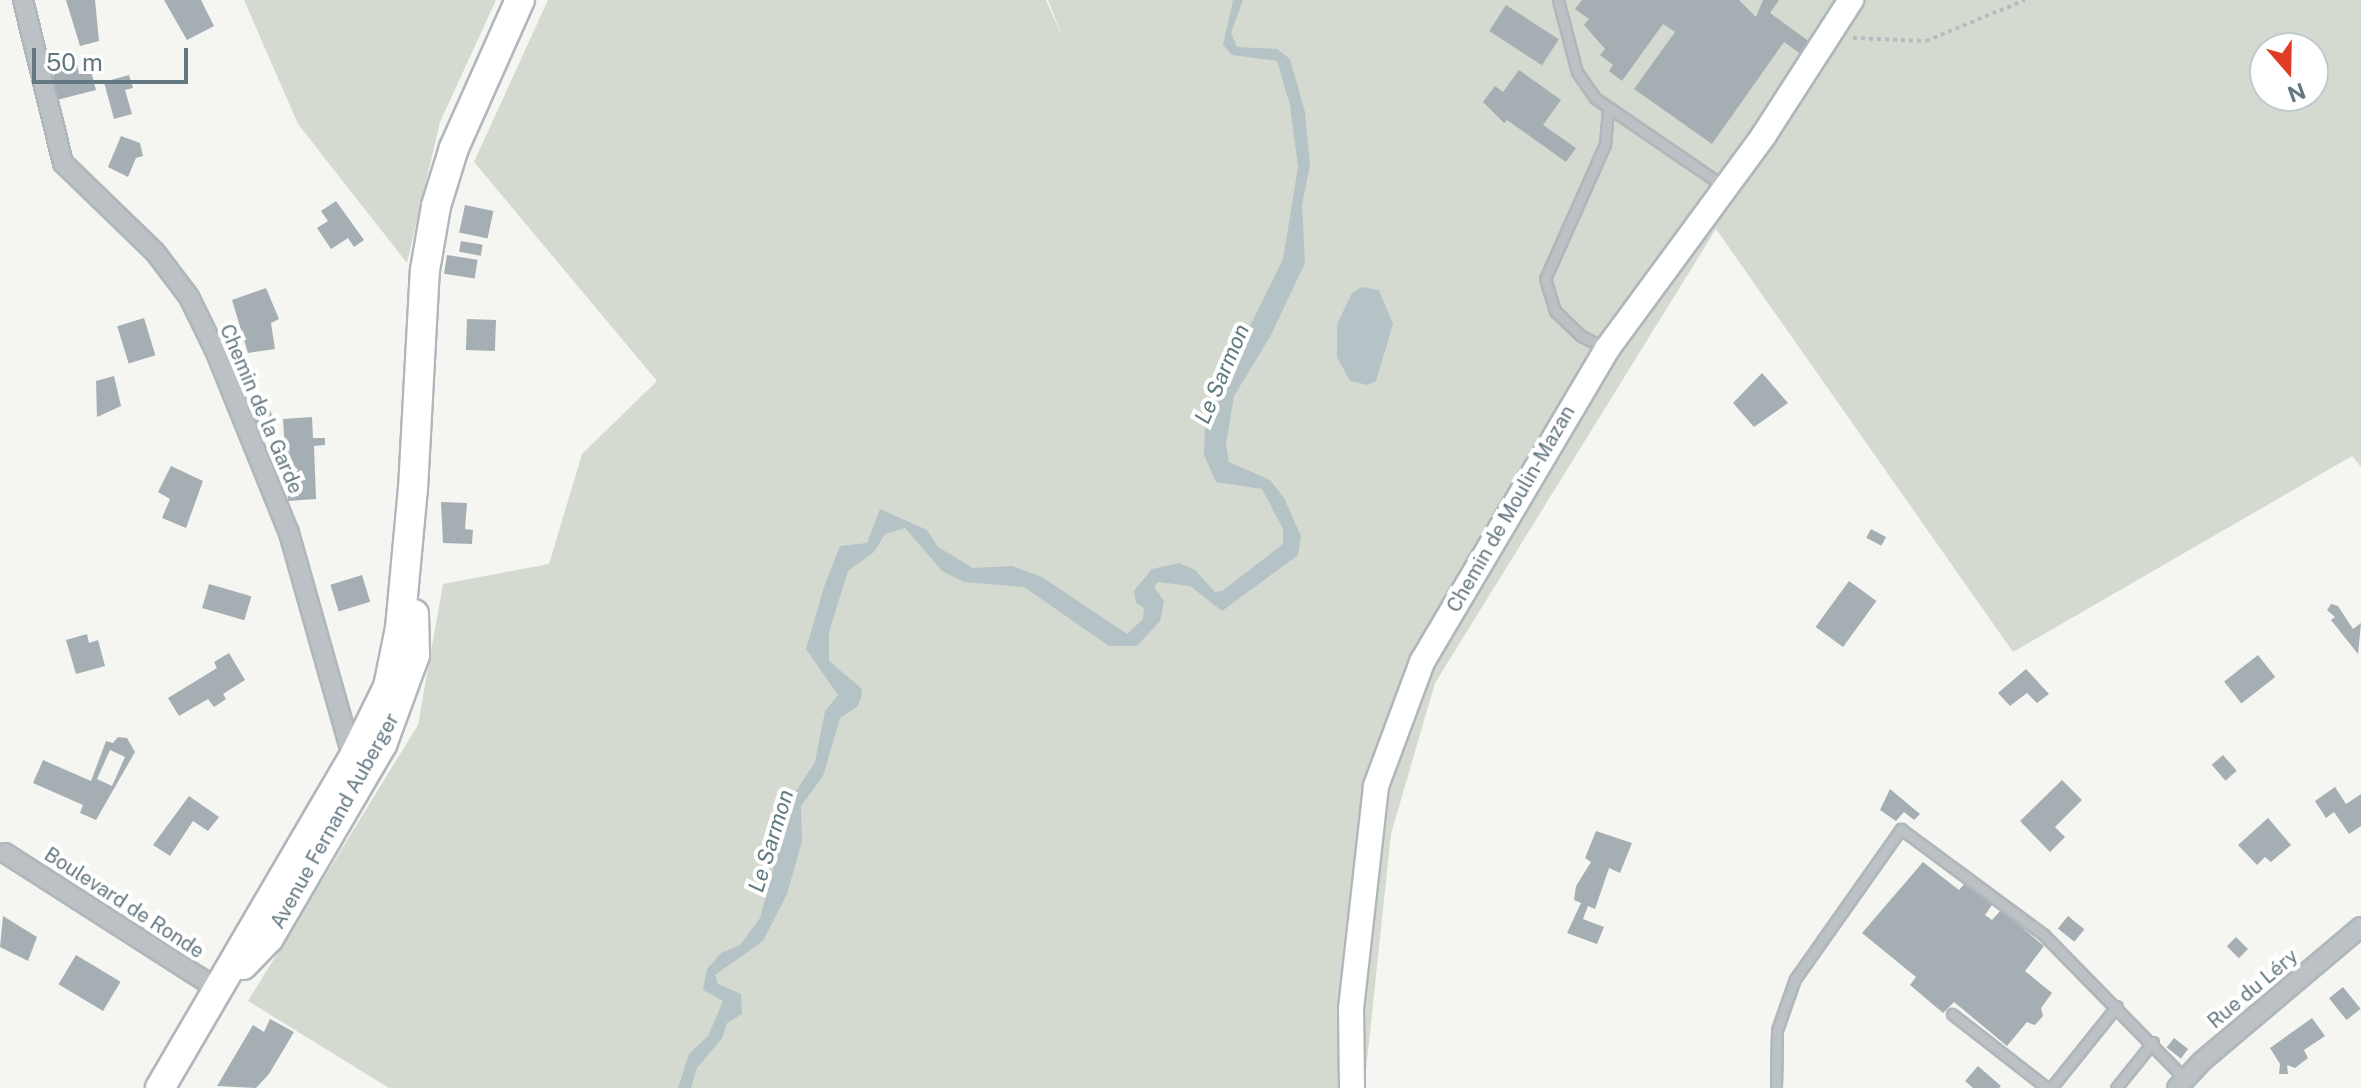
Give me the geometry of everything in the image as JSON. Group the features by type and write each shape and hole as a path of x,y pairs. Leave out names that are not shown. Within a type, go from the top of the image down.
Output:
{"main road":[{"name":"Avenue Fernand Auberger","path":"160,1088 355,754 388,687 400,628 413,489 425,270 436,206 454,148 520,0"},
{"name":"Avenue Fernand Auberger","path":"219,990 269,938 382,745 415,655 413,489"}],"street":[{"name":"Chemin de la Garde","path":"23,0 63,163 155,252 189,297 215,350 289,533 355,754"},
{"name":"Chemin de Moulin-Mazan","path":"1352,1088 1351,1009 1376,786 1396,724 1422,662 1607,349 1834,34 1851,0"},
{"path":"308,873 355,754"},
{"name":"Boulevard de Ronde","path":"5,853 219,990"},
{"name":"Rue du Léry","path":"2181,1083 2361,927"}],"lane":[{"path":"1558,0 1583,84 1608,108 1725,187"},
{"path":"1607,349 1580,335 1555,311 1545,279 1605,144 1608,108"},
{"path":"1776,1088 1777,1030 1795,979 1901,829 2044,935 2153,1042 2181,1083"},
{"path":"1952,1014 2049,1088 2117,1006"},
{"path":"2116,1088 2153,1042"}],"path":[{"path":"1834,34 1872,43 1926,41 2025,0"}],"shaded area":[{"path":"244,0 496,0 440,122 407,263 298,124"},
{"path":"548,0 1046,0 1064,41 1048,0 2361,0 2361,467 2352,456 2013,652 1716,229 1435,683 1391,834 1366,1070 1352,1088 389,1088 248,1001 418,725 443,584 549,564 582,454 657,381 474,162"},
{"path":"1233,0 1243,0 1231,33 1237,47 1277,49 1290,59 1305,112 1310,165 1302,205 1305,263 1270,337 1234,396 1226,445 1229,462 1270,480 1284,498 1301,536 1298,555 1222,611 1190,586 1158,582 1154,587 1164,601 1160,621 1137,646 1109,646 1024,587 964,582 942,571 905,528 885,534 874,552 848,571 829,632 829,661 862,689 861,698 857,707 840,718 823,776 801,806 802,841 787,894 763,941 715,975 718,984 741,994 742,1014 727,1023 722,1038 697,1068 691,1088 678,1088 689,1054 708,1036 723,1001 703,990 707,969 721,953 740,945 760,918 793,796 815,762 825,711 838,695 806,649 825,584 840,546 867,543 880,509 927,530 938,547 973,568 1012,566 1042,577 1127,634 1143,619 1144,608 1136,603 1134,591 1152,569 1179,563 1195,570 1215,592 1222,591 1283,544 1283,529 1262,489 1216,482 1204,455 1205,417 1283,259 1298,167 1290,105 1277,61 1232,55 1223,45"},
{"path":"1362,287 1379,290 1393,324 1376,381 1368,385 1350,381 1337,357 1337,324 1352,293"}],"building":[{"path":"66,0 95,0 99,41 80,46"},
{"path":"164,0 201,0 214,26 187,40"},
{"path":"1582,0 1739,0 1756,17 1763,0 1779,0 1770,13 1814,45 1805,57 1784,42 1712,144 1634,89 1675,32 1663,24 1622,81 1609,71 1613,65 1600,55 1605,49 1584,25 1589,19 1575,9"},
{"path":"1506,5 1559,39 1542,65 1489,31"},
{"path":"77,63 79,74 91,71 96,90 53,101 54,69"},
{"path":"1519,70 1561,100 1543,125 1576,148 1566,162 1507,120 1504,123 1483,102 1495,86 1503,92"},
{"path":"129,75 133,88 125,90 132,114 114,119 104,82"},
{"path":"121,136 140,143 143,156 136,158 128,177 108,167"},
{"path":"336,201 364,240 354,247 348,238 331,249 317,228 328,221 321,211"},
{"path":"465,205 493,211 488,238 459,232"},
{"path":"461,241 483,245 481,256 459,252"},
{"path":"447,255 478,260 475,279 444,274"},
{"path":"266,288 279,319 271,323 275,349 248,353 232,300"},
{"path":"144,318 155,355 129,363 117,326"},
{"path":"467,319 496,320 495,351 466,350"},
{"path":"1762,373 1788,403 1754,427 1733,403"},
{"path":"114,376 121,406 97,417 96,381"},
{"path":"270,409 273,419 256,424 253,414"},
{"path":"312,417 313,438 325,438 325,445 314,446 316,499 288,501 283,419"},
{"path":"171,466 203,481 186,528 162,518 170,499 158,492"},
{"path":"441,502 467,503 465,529 473,530 472,544 443,543"},
{"path":"1871,529 1886,537 1881,546 1866,538"},
{"path":"362,575 370,602 339,611 330,585"},
{"path":"1849,581 1877,601 1843,647 1815,627"},
{"path":"209,584 251,596 244,620 202,608"},
{"path":"2331,604 2338,606 2353,629 2361,623 2358,654 2331,620 2335,617 2327,610"},
{"path":"87,634 89,643 98,640 105,666 76,674 66,640"},
{"path":"229,653 245,680 223,694 226,699 214,707 208,699 179,716 168,698 217,668 214,662"},
{"path":"2258,655 2275,677 2241,704 2224,681"},
{"path":"2026,669 2049,694 2037,703 2027,693 2010,706 1998,693"},
{"path":"118,737 127,738 135,752 96,820 80,813 83,805 33,783 43,760 91,781 106,741 113,743","holes":["110,750 125,757 112,786 97,779"]},
{"path":"2223,755 2237,771 2225,781 2212,765"},
{"path":"2062,780 2082,800 2055,827 2065,837 2050,852 2020,821"},
{"path":"2335,787 2346,804 2361,794 2361,826 2349,834 2334,812 2326,818 2315,801"},
{"path":"1890,789 1920,814 1914,820 1904,812 1896,821 1880,810"},
{"path":"189,796 219,817 208,831 193,821 170,856 153,845"},
{"path":"2268,818 2291,845 2271,862 2265,857 2257,865 2238,845"},
{"path":"1596,831 1632,843 1620,873 1609,868 1595,909 1588,906 1583,919 1604,927 1597,944 1567,933 1581,903 1574,900 1576,886 1591,862 1585,858"},
{"path":"1923,862 1959,890 1965,883 1992,905 1985,915 1992,920 2001,910 2044,946 2025,971 2052,993 2041,1008 2043,1016 2035,1025 2027,1022 2007,1046 1954,1002 1943,1013 1910,985 1916,977 1862,933"},
{"path":"3,916 37,937 28,961 0,947"},
{"path":"2068,916 2084,929 2074,942 2058,928"},
{"path":"2236,937 2248,949 2239,958 2227,946"},
{"path":"76,955 121,982 103,1011 58,984"},
{"path":"2343,987 2361,1009 2347,1020 2329,998"},
{"path":"2312,1018 2325,1036 2304,1050 2308,1058 2295,1068 2287,1065 2288,1074 2279,1074 2280,1064 2270,1048"},
{"path":"270,1019 294,1032 269,1074 256,1088 217,1086 253,1025 264,1032"},
{"path":"2174,1038 2188,1049 2181,1059 2167,1047"},
{"path":"1978,1066 2001,1086 1973,1088 1965,1081"}],"water label":[{"name":"Le Sarmon","path":"1222,374"},
{"name":"Le Sarmon","path":"771,841"}]}
